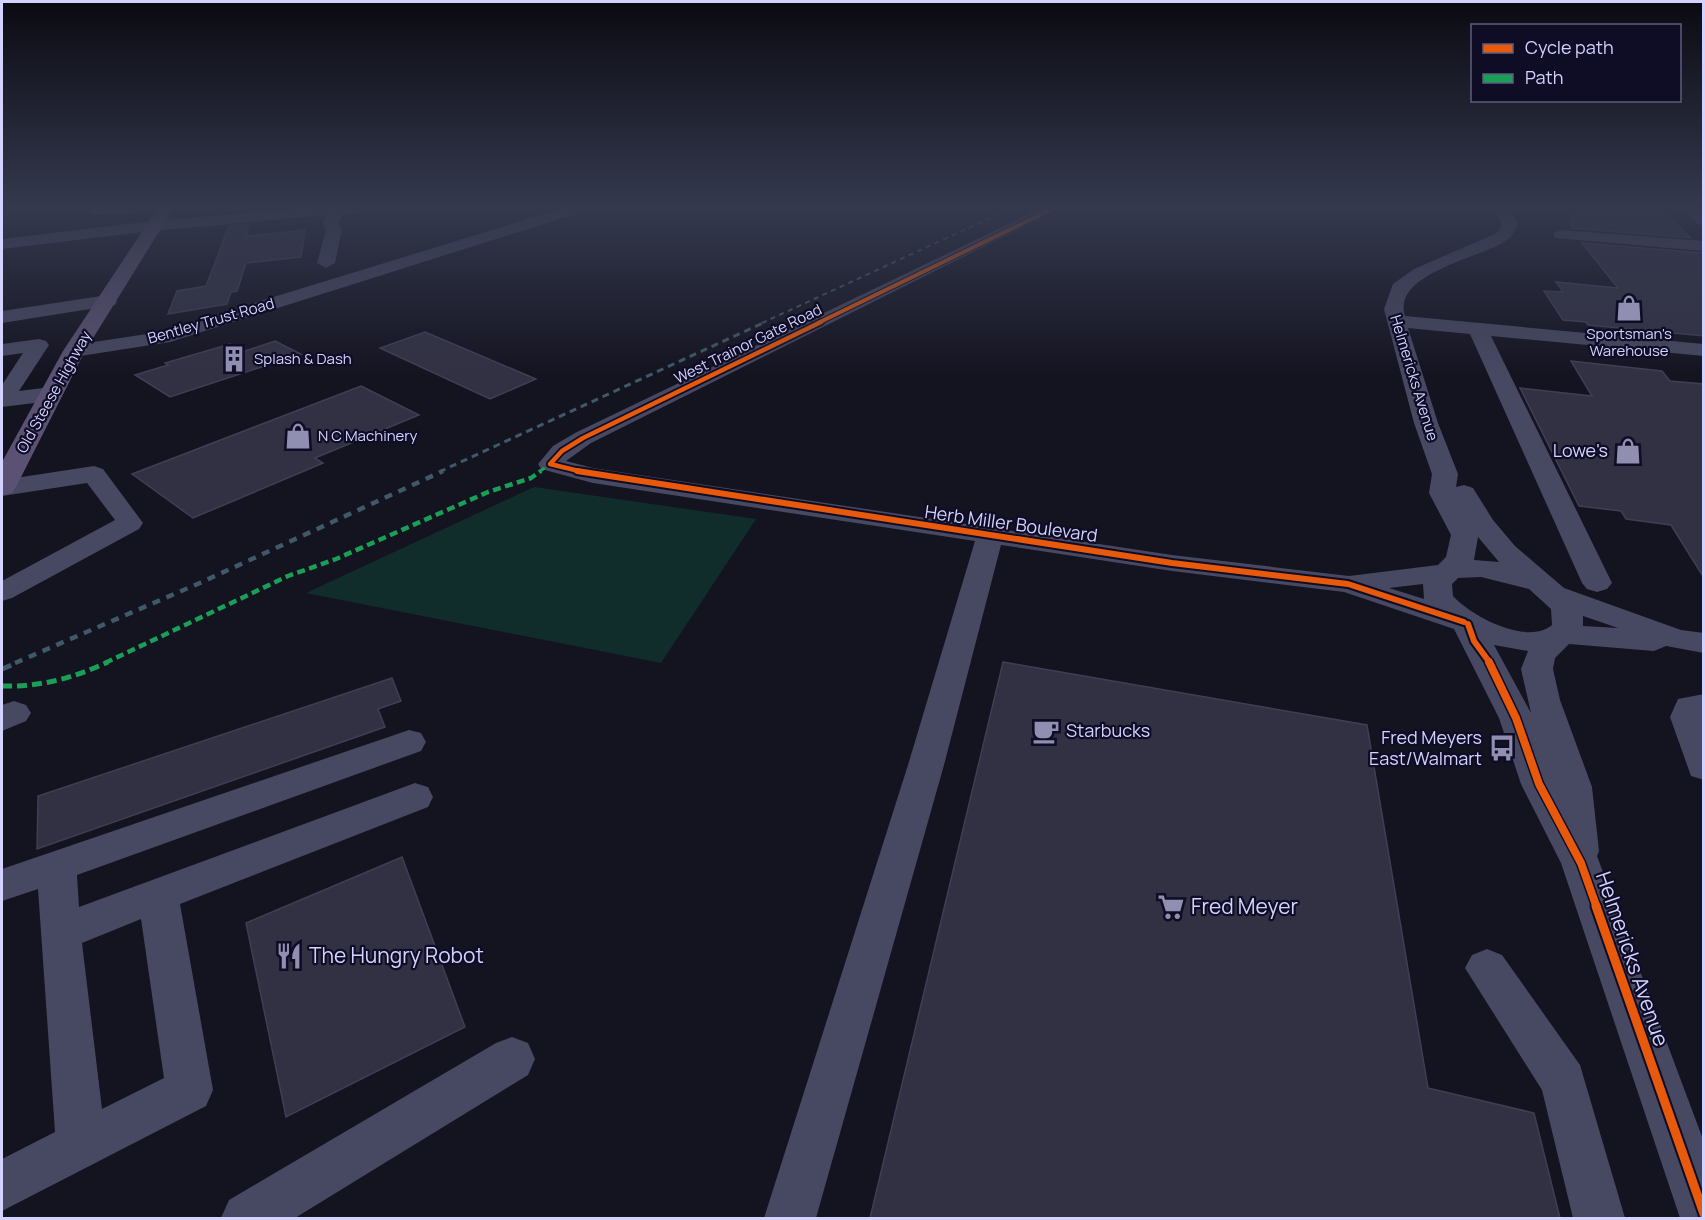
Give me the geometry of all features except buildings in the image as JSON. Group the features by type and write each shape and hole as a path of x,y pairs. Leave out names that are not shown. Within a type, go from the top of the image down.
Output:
{"main road":[{"name":"Old Steese Highway","path":"2,488 74,351 102,310 129,263"}],"street":[{"name":"Bentley Trust Road","path":"74,351 163,338 404,263"},
{"name":"West Trainor Gate Road","path":"550,464 562,451 583,438 941,263"},
{"name":"Helmericks Avenue","path":"1443,263 1420,273 1399,288 1393,309 1445,474 1442,494 1465,535 1460,560 1437,582 1438,598 1466,623 1474,641 1487,657 1516,718 1539,784 1581,863 1694,1163 1704,1214"},
{"path":"2,316 102,310"},
{"path":"2,332 102,310"},
{"path":"1395,321 1704,350"},
{"path":"1478,329 1597,583"},
{"path":"2,350 39,345 2,400"},
{"path":"2,400 51,394"},
{"name":"Herb Miller Boulevard","path":"550,464 593,475 990,536 1172,563 1348,584 1501,637 1519,640 1549,640 1561,635 1649,642 1690,641"},
{"path":"2,488 94,474 130,523 2,592"},
{"name":"Helmericks Avenue","path":"1445,474 1464,492 1491,536 1507,555 1549,591 1567,610 1570,620 1568,629 1545,650 1537,667 1548,719 1574,788 1581,863"},
{"path":"790,1218 926,765 990,536"},
{"name":"Herb Miller Boulevard","path":"1348,584 1474,567 1496,570 1519,576 1549,591 1690,641"},
{"path":"1704,705 1690,706 1687,717 1704,767"},
{"path":"2,885 409,742"},
{"path":"60,933 415,797"},
{"path":"57,866 60,933 81,1145"},
{"path":"2,1186 189,1090 158,895"},
{"path":"1487,968 1563,1081 1599,1218"},
{"path":"247,1218 512,1059"}],"green space":[{"path":"534,487 756,519 661,663 306,593"}],"railway":[{"path":"762,323 892,263"},
{"path":"439,472 765,322"},
{"path":"15,663 202,582 443,471"},
{"path":"2,669 19,662"}],"marked path":[{"path":"2,686 29,687 76,677 288,576 336,559 488,492 531,478 550,464"}],"cycle path":[{"path":"941,263 583,438 562,451 550,464 593,475 1172,563 1348,584 1464,622"},
{"path":"1468,624 1474,641 1487,658 1516,718 1539,784 1581,863 1704,1214"}],"place":[{"name":"Sportsman's Warehouse","path":"1629,308"},
{"name":"Splash & Dash","path":"234,359"},
{"name":"N C Machinery","path":"298,436"},
{"name":"Lowe's","path":"1628,451"},
{"name":"Starbucks","path":"1046,731"},
{"name":"Fred Meyers East/Walmart","path":"1502,748"},
{"name":"Fred Meyer","path":"1171,907"},
{"name":"The Hungry Robot","path":"289,956"}]}
